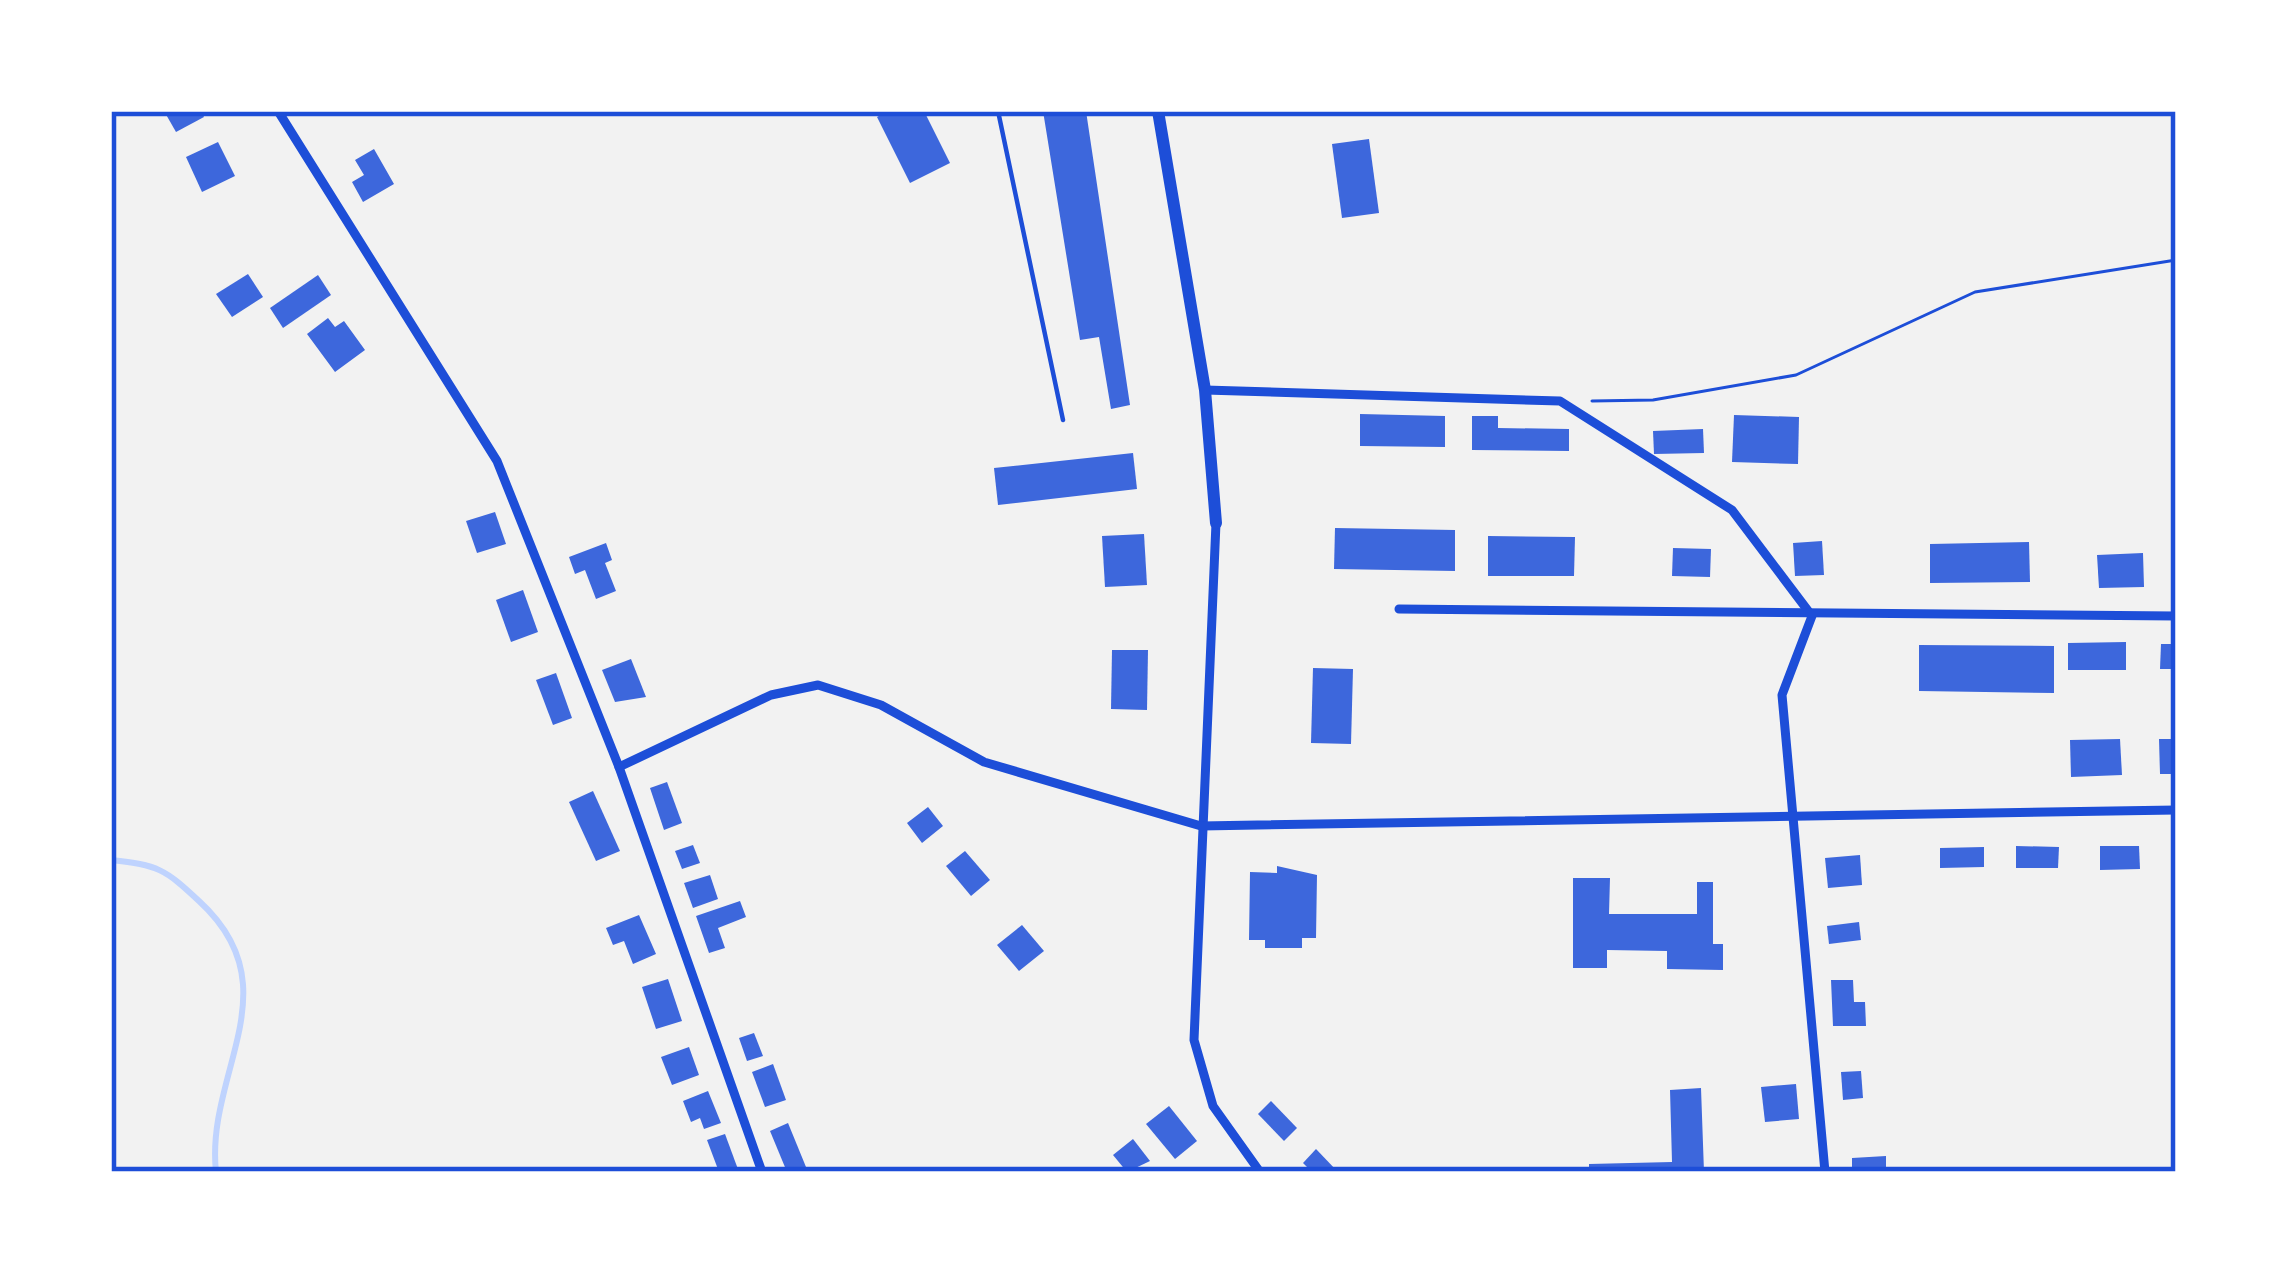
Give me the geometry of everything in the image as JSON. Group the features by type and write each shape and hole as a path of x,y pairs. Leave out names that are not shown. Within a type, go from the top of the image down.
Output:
{"street":[{"path":"278,111 497,461 619,767 762,1172"},
{"path":"1158,111 1204,390 1216,523 1194,1040 1213,1106 1260,1172"},
{"path":"1204,390 1560,401 1732,510 1812,616"},
{"path":"1399,609 2176,616"},
{"path":"1812,616 1782,695 1789,815 1825,1172"},
{"path":"619,767 771,695 818,685 881,705 984,761 1201,826 2176,810"}],"lane":[{"path":"998,111 1063,420"}],"path":[{"path":"1560,401 1653,400 1796,375 1975,292 2176,260"}],"building":[{"path":"164,111 201,111 204,117 176,132"},
{"path":"888,111 924,111 950,163 910,183 877,117"},
{"path":"1043,111 1086,111 1130,405 1111,409 1099,337 1080,340"},
{"path":"1369,139 1379,213 1342,218 1332,144"},
{"path":"218,142 235,176 202,192 186,157"},
{"path":"374,149 394,184 363,202 352,182 364,175 355,160"},
{"path":"248,274 263,297 232,317 216,294"},
{"path":"318,275 331,295 283,328 270,308"},
{"path":"328,318 335,327 344,321 365,350 335,372 307,334"},
{"path":"1360,414 1445,416 1445,447 1360,446"},
{"path":"1734,415 1799,417 1798,464 1732,462"},
{"path":"1472,416 1498,416 1498,428 1569,429 1569,451 1472,450"},
{"path":"1703,429 1704,453 1654,454 1653,431"},
{"path":"1133,453 1137,489 998,505 994,468"},
{"path":"495,512 506,544 477,553 466,521"},
{"path":"1335,528 1455,530 1455,571 1334,569"},
{"path":"1144,534 1147,585 1105,587 1102,536"},
{"path":"1488,536 1575,537 1574,576 1488,576"},
{"path":"1822,541 1824,575 1795,576 1793,543"},
{"path":"2029,542 2030,582 1930,583 1930,544"},
{"path":"606,543 612,560 605,563 616,591 596,599 585,570 575,574 569,557"},
{"path":"1673,548 1711,549 1710,577 1672,576"},
{"path":"2143,553 2144,587 2099,588 2097,555"},
{"path":"523,590 538,632 511,642 496,600"},
{"path":"2126,642 2126,670 2068,670 2068,643"},
{"path":"2161,644 2176,644 2176,669 2160,669"},
{"path":"1919,645 2054,646 2054,693 1919,691"},
{"path":"1112,650 1148,650 1147,710 1111,709"},
{"path":"631,659 646,697 615,702 602,670"},
{"path":"1313,668 1353,669 1351,744 1311,743"},
{"path":"556,673 572,718 553,725 536,680"},
{"path":"2120,739 2122,775 2071,777 2070,740"},
{"path":"2159,739 2176,739 2176,774 2160,774"},
{"path":"667,782 682,823 664,830 650,788"},
{"path":"593,791 620,851 596,861 569,802"},
{"path":"928,807 943,826 922,843 907,823"},
{"path":"693,845 700,863 682,869 675,851"},
{"path":"2016,846 2059,847 2058,868 2016,868"},
{"path":"2100,846 2139,846 2140,869 2100,870"},
{"path":"1984,847 1984,867 1940,868 1940,848"},
{"path":"965,851 990,880 971,896 946,866"},
{"path":"1860,855 1862,885 1828,888 1825,858"},
{"path":"1277,866 1317,875 1316,938 1302,938 1302,948 1265,948 1265,940 1249,940 1250,872 1277,873"},
{"path":"710,875 718,899 693,908 684,883"},
{"path":"1573,878 1610,878 1609,914 1697,914 1697,882 1713,882 1713,944 1723,944 1723,970 1667,969 1667,951 1607,950 1607,968 1573,968"},
{"path":"740,901 746,917 718,928 725,948 709,953 696,916"},
{"path":"639,915 656,954 633,964 624,941 613,945 606,928"},
{"path":"1859,922 1861,940 1829,944 1827,926"},
{"path":"1022,925 1044,951 1019,971 997,945"},
{"path":"668,979 682,1021 656,1029 642,987"},
{"path":"1831,980 1853,980 1854,1002 1865,1002 1866,1026 1833,1026"},
{"path":"754,1033 763,1056 747,1061 739,1038"},
{"path":"689,1047 699,1075 672,1085 661,1057"},
{"path":"773,1064 786,1100 765,1107 752,1072"},
{"path":"1861,1071 1863,1098 1843,1100 1841,1072"},
{"path":"1796,1084 1799,1119 1765,1122 1761,1087"},
{"path":"1701,1088 1704,1172 1589,1172 1589,1164 1672,1162 1670,1090"},
{"path":"708,1091 721,1123 704,1129 700,1118 691,1122 683,1101"},
{"path":"1271,1101 1297,1128 1284,1141 1258,1114"},
{"path":"1169,1106 1197,1141 1175,1159 1146,1124"},
{"path":"788,1123 806,1167 795,1172 787,1172 770,1131"},
{"path":"725,1134 739,1172 719,1172 707,1140"},
{"path":"1133,1139 1150,1161 1127,1172 1113,1155"},
{"path":"1316,1149 1338,1172 1312,1172 1303,1163"},
{"path":"1886,1156 1886,1172 1852,1172 1852,1158"}],"waterway":[{"path":"111,860 151,867 178,882 227,934 240,966 243,999 216,1135 216,1172"}]}
